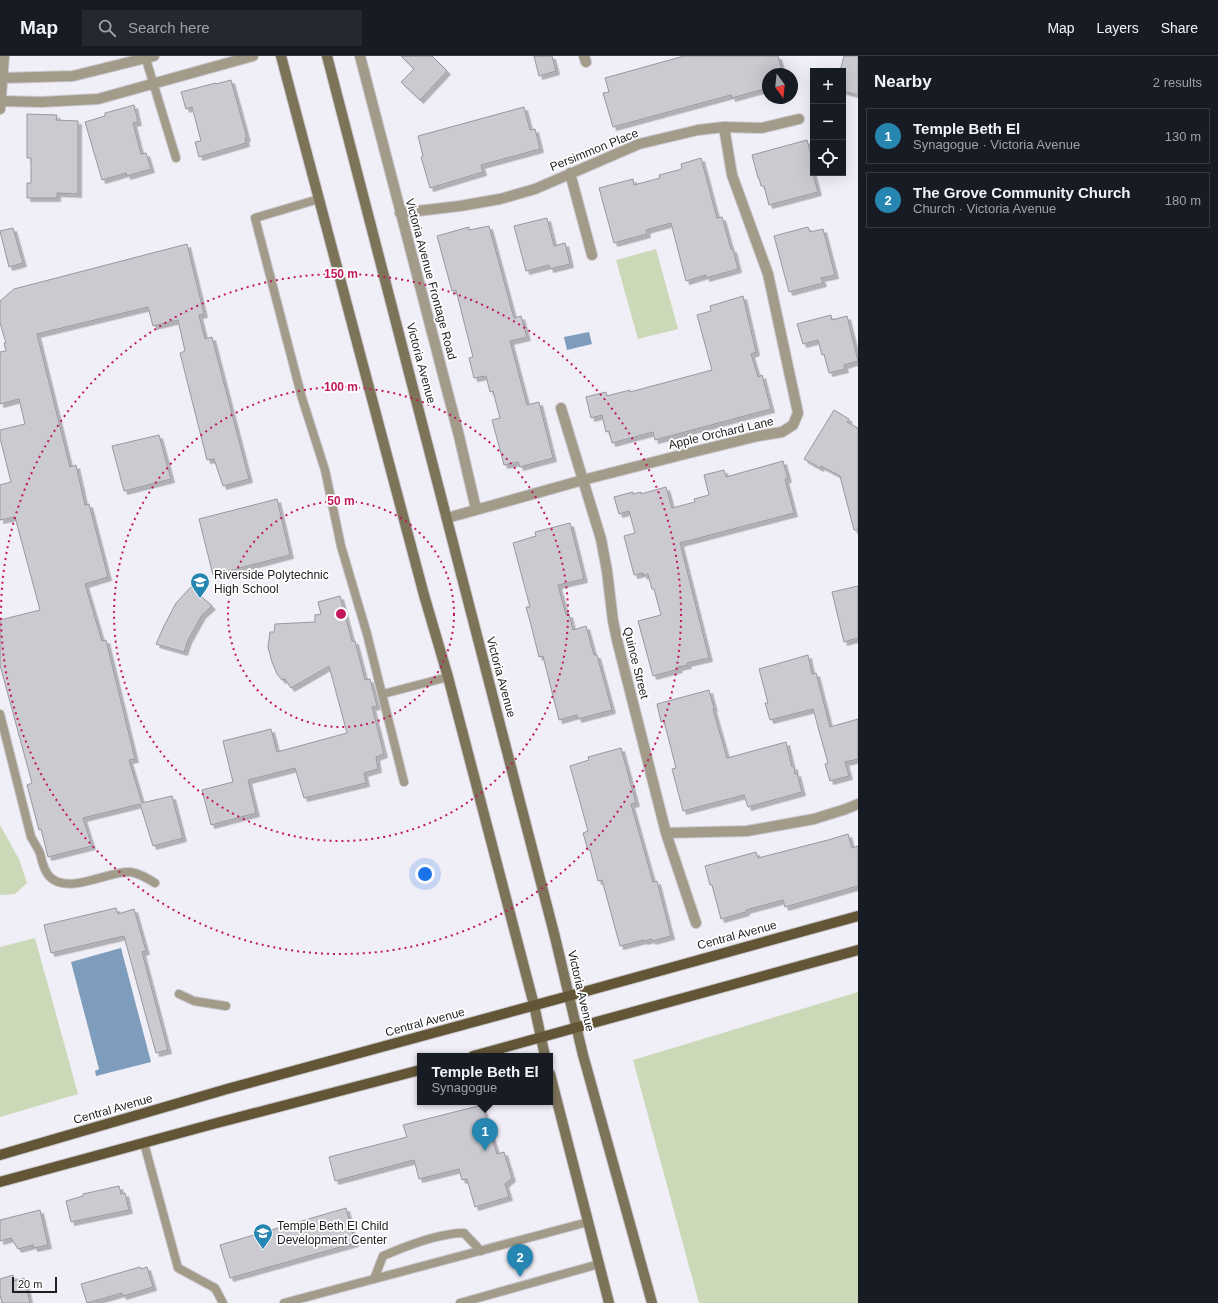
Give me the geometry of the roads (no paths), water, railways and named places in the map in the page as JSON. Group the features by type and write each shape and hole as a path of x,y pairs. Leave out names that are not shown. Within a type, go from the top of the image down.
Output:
{"main road":[{"path":"281,56 422,587 448,677 534,1005 544,1053"},
{"name":"Victoria Avenue","path":"328,56 555,936 576,1028 652,1303"},
{"name":"Central Avenue","path":"0,1155 227,1089 858,916"},
{"path":"484,1053 858,950"},
{"path":"0,1182 417,1071"},
{"path":"553,1086 610,1303"}],"street":[{"path":"4,56 0,105 98,99 253,56"},
{"name":"Victoria Avenue Frontage Road","path":"360,56 471,484 476,510"},
{"path":"2,78 73,76 148,57"},
{"name":"Persimmon Place","path":"400,213 460,206 500,199 535,188 639,144 698,130 724,127 762,128 799,118"},
{"name":"Apple Orchard Lane","path":"447,518 583,480 704,449 758,436 782,432 793,425 798,413 768,274 732,175 724,127"},
{"path":"570,173 592,255"},
{"name":"Quince Street","path":"561,408 601,539 617,640 666,833 696,923"},
{"path":"666,833 747,831 814,819 858,804"}],"lane":[{"path":"148,57 153,84 176,158"},
{"path":"319,199 255,218 302,398 325,470 341,546 367,634 404,782"},
{"path":"383,694 448,677"},
{"path":"0,714 31,837 49,876 55,881 64,884 129,872 140,874 155,883"},
{"path":"179,994 194,1001 226,1006"},
{"path":"144,1143 178,1268 214,1288 223,1303"},
{"path":"284,1303 588,1222"},
{"path":"374,1279 382,1256 406,1246 453,1233 464,1234 481,1251"},
{"path":"460,1303 599,1264"}],"water":[{"path":"589,332 592,344 567,350 564,337"},
{"path":"121,948 151,1062 96,1076 95,1071 99,1069 71,962"}],"place":[{"name":"Riverside Polytechnic High School","path":"200,599"},
{"name":"Temple Beth El","path":"485,1151"},
{"name":"Temple Beth El Child Development Center","path":"263,1250"},
{"name":"The Grove Community Church","path":"520,1277"}]}
